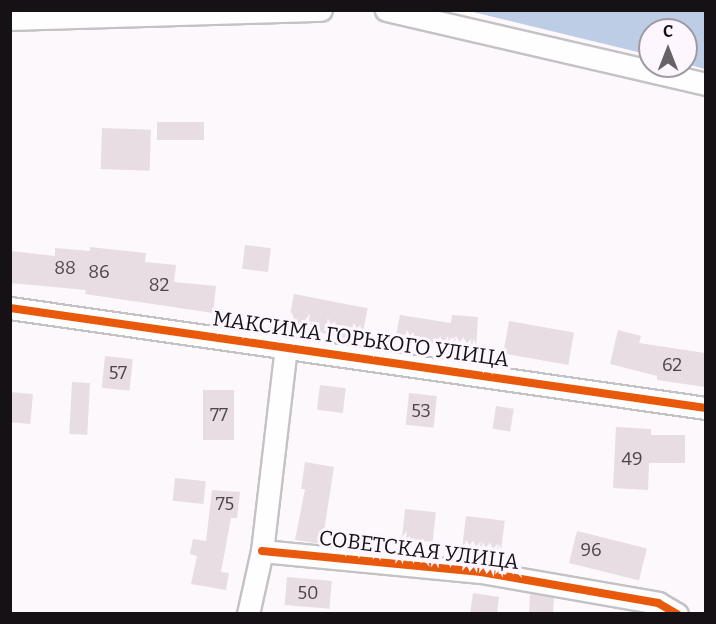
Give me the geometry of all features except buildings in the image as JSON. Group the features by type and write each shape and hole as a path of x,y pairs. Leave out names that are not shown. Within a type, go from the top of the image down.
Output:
{"street":[{"path":"10,19 321,10"},
{"path":"386,10 705,84"},
{"name":"МАКСИМА ГОРЬКОГО УЛИЦА","path":"10,308 705,408"},
{"path":"248,614 262,550 286,346"},
{"name":"СОВЕТСКАЯ УЛИЦА","path":"262,550 481,572 658,603 677,614"}],"water":[{"path":"469,11 705,11 705,69 698,67 698,18 638,18 638,52"}],"cycle path":[{"path":"10,308 706,408"},
{"path":"262,551 481,572 658,603 677,614"}]}
